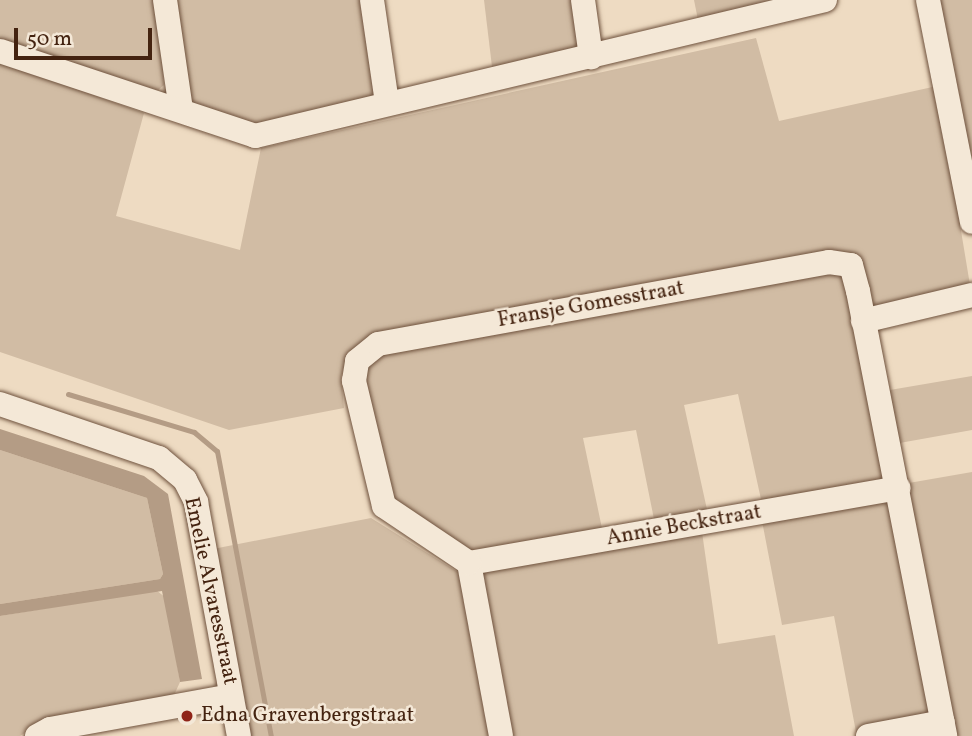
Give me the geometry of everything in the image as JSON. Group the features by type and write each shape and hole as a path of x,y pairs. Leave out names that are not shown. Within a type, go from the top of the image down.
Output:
{"street":[{"path":"164,0 181,110"},
{"path":"372,0 387,103"},
{"path":"583,0 591,57"},
{"path":"928,0 972,222"},
{"path":"0,51 255,136 810,2"},
{"name":"Fransje Gomesstraat","path":"469,563 384,506 354,381 357,361 378,344 829,262 850,265 863,321"},
{"path":"868,736 944,729 863,321 972,295"},
{"name":"Emelie Alvaresstraat","path":"0,404 159,458 185,480 196,502 239,736"},
{"name":"Annie Beckstraat","path":"469,563 898,488"},
{"path":"469,563 501,736"},
{"path":"37,736 50,729 231,696"}],"shaded area":[{"path":"0,0 158,0 164,85 157,91 0,44"},
{"path":"172,0 367,0 375,95 254,125 193,103 186,90"},
{"path":"484,0 577,0 582,30 576,52 493,75"},
{"path":"694,0 784,0 699,25"},
{"path":"935,0 972,0 972,180"},
{"path":"756,38 779,121 937,86 970,285 870,313 859,261 369,340 348,352 341,377 344,408 229,430 0,352 0,62 144,113 116,216 240,250 261,148"},
{"path":"843,272 887,474 876,485 762,504 738,394 684,405 708,514 655,524 636,430 583,438 603,533 480,555 382,505 361,362 383,349"},
{"path":"972,376 972,430 894,444 884,391"},
{"path":"0,429 144,476 168,494 202,679 180,682 162,591 0,616 0,604 160,579 163,574 147,498 0,450"},
{"path":"0,450 147,498 163,574 160,579 0,604"},
{"path":"972,472 972,736 951,736 903,484"},
{"path":"886,500 895,506 929,712 918,720 856,732 834,616 782,625 762,521"},
{"path":"371,518 461,574 493,736 248,736 213,549"},
{"path":"702,532 718,644 775,635 794,736 508,736 477,569"},
{"path":"156,590 166,598 180,682 175,693 164,703 40,724 20,736 0,736 0,616"}],"waterway":[{"path":"68,394 194,432 217,451 271,736"}],"place":[{"name":"Edna Gravenbergstraat","path":"187,716"}]}
